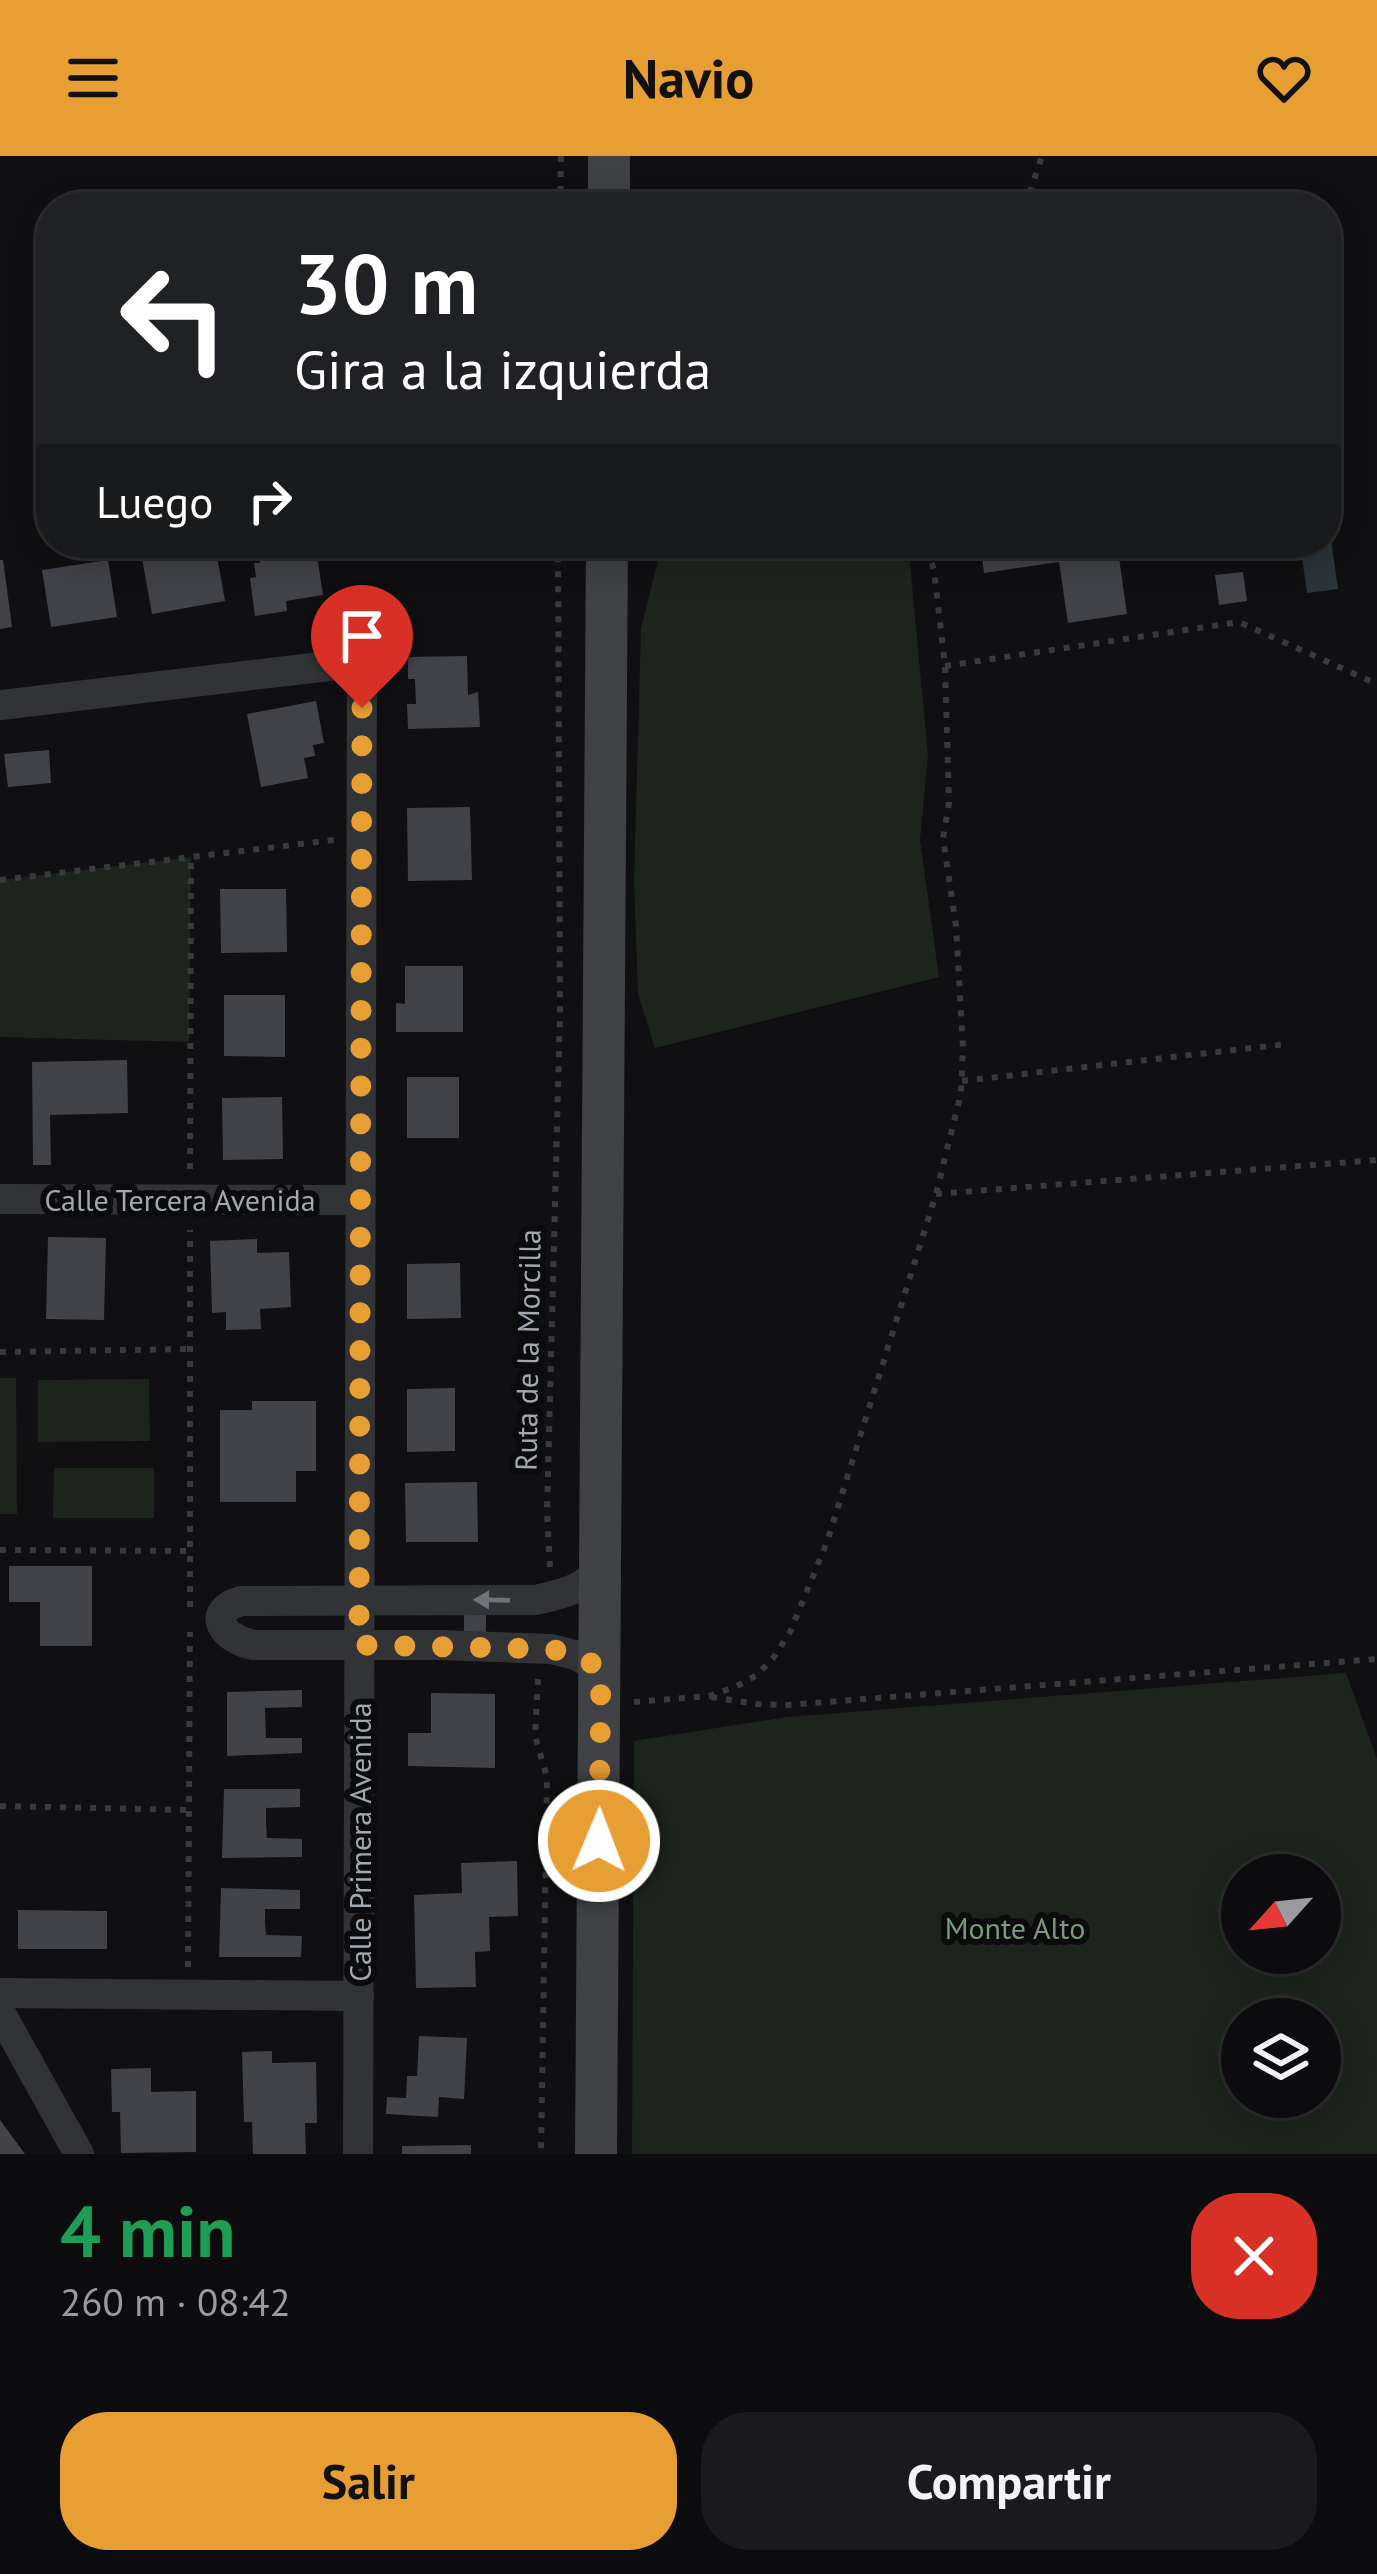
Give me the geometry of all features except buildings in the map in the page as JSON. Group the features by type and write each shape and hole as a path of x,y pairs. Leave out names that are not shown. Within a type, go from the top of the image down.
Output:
{"main road":[{"path":"609,156 609,192"},
{"path":"596,2154 607,558"}],"street":[{"name":"Calle Primera Avenida","path":"0,704 355,663 362,672 358,2154"},
{"name":"Calle Tercera Avenida","path":"0,1199 361,1200"},
{"path":"601,1570 566,1594 526,1601 241,1601 229,1604 222,1625 236,1642 253,1645 551,1649 575,1655 601,1686"},
{"path":"0,1994 359,1996"},
{"path":"0,2012 79,2154"}],"path":[{"path":"561,192 562,156"},
{"path":"1030,192 1042,156"},
{"name":"Ruta de la Morcilla","path":"552,1596 547,1513 560,1011 558,558"},
{"path":"710,1696 757,1675 790,1632 827,1542 936,1194 961,1093 956,926 943,838 949,803 946,666 930,558"},
{"path":"946,666 1239,622 1377,684"},
{"path":"0,880 362,837"},
{"path":"188,1994 191,857"},
{"path":"962,1081 1287,1044"},
{"path":"936,1194 1377,1160"},
{"path":"0,1352 191,1349"},
{"path":"0,1550 190,1551"},
{"path":"541,2154 547,1777 535,1736 538,1677 551,1649"},
{"path":"601,1686 788,1705 1377,1660"},
{"path":"0,1806 189,1810"}],"green space":[{"path":"658,558 909,558 928,755 920,840 939,977 655,1048 638,994 634,881 641,629"},
{"path":"191,857 189,1042 0,1037 0,880"},
{"path":"0,1378 16,1378 17,1514 0,1514"},
{"path":"149,1379 150,1441 38,1442 38,1380"},
{"path":"54,1468 154,1468 154,1518 53,1518"},
{"name":"Monte Alto","path":"1346,1673 1377,1759 1377,2154 632,2154 634,1741 787,1717"}],"shaded area":[{"path":"1302,558 1334,558 1338,589 1307,593"}],"route":[{"path":"362,708 359,1645 551,1649 601,1668 599,1841"}]}
